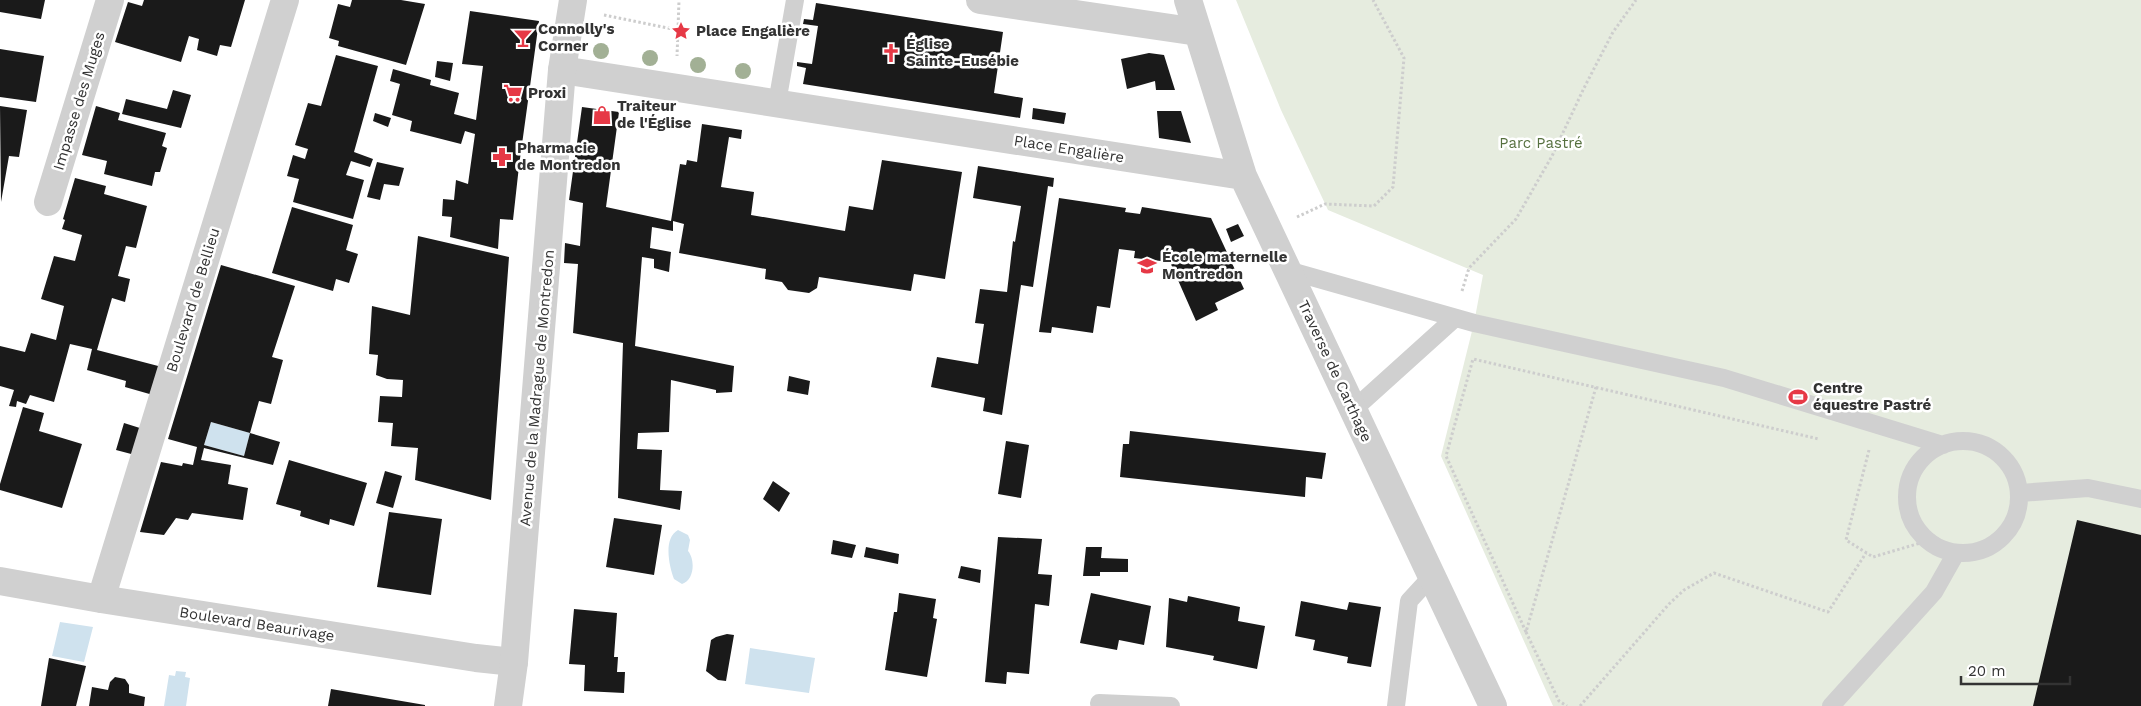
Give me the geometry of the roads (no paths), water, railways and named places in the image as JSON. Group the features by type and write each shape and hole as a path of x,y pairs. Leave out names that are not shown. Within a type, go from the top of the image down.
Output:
{"street":[{"name":"Impasse des Muges","path":"48,202 110,0"},
{"name":"Boulevard de Bellieu","path":"101,599 285,0"},
{"path":"980,0 1198,32"},
{"name":"Traverse de Carthage","path":"1188,0 1243,176 1493,706"},
{"path":"562,70 572,4"},
{"name":"Place Engalière","path":"562,70 1243,176"},
{"name":"Avenue de la Madrague de Montredon","path":"508,706 514,662 562,70"},
{"name":"Boulevard Beaurivage","path":"0,581 101,599 476,658 514,662"}],"lane":[{"path":"777,103 795,0"},
{"path":"1287,270 1455,318 1724,378 1943,445"},
{"path":"1353,410 1455,318"},
{"path":"1958,441 1978,442 1993,449 2008,462 2015,474 2020,494 2015,520 2004,536 1994,545 1976,552 1956,553 1945,551 1927,541 1920,534 1910,517 1907,492 1912,473 1926,455 1943,445 1958,441"},
{"path":"2020,494 2088,488 2141,499"},
{"path":"1831,706 1934,592 1956,553"},
{"path":"1396,706 1409,602 1432,576"},
{"path":"1099,703 1171,706"}],"water":[{"path":"211,422 250,433 244,456 204,445"},
{"path":"678,530 688,535 690,540 688,551 693,564 689,578 682,584 674,579 668,553 670,539"},
{"path":"60,622 93,627 84,662 52,656"},
{"path":"750,648 815,658 809,693 745,684"},
{"path":"176,671 186,672 185,677 190,678 186,706 164,706 169,675 175,676"}],"place":[{"name":"Place Engalière","path":"681,31"},
{"name":"Connolly's Corner","path":"523,38"},
{"name":"Église Sainte-Eusébie","path":"891,53"},
{"name":"Proxi","path":"513,93"},
{"name":"Traiteur de l'Église","path":"602,115"},
{"name":"Pharmacie de Montredon","path":"502,157"},
{"name":"École maternelle Montredon","path":"1147,266"},
{"name":"Centre équestre Pastré","path":"1798,397"}],"park label":[{"name":"Parc Pastré","path":"1541,143"}]}
